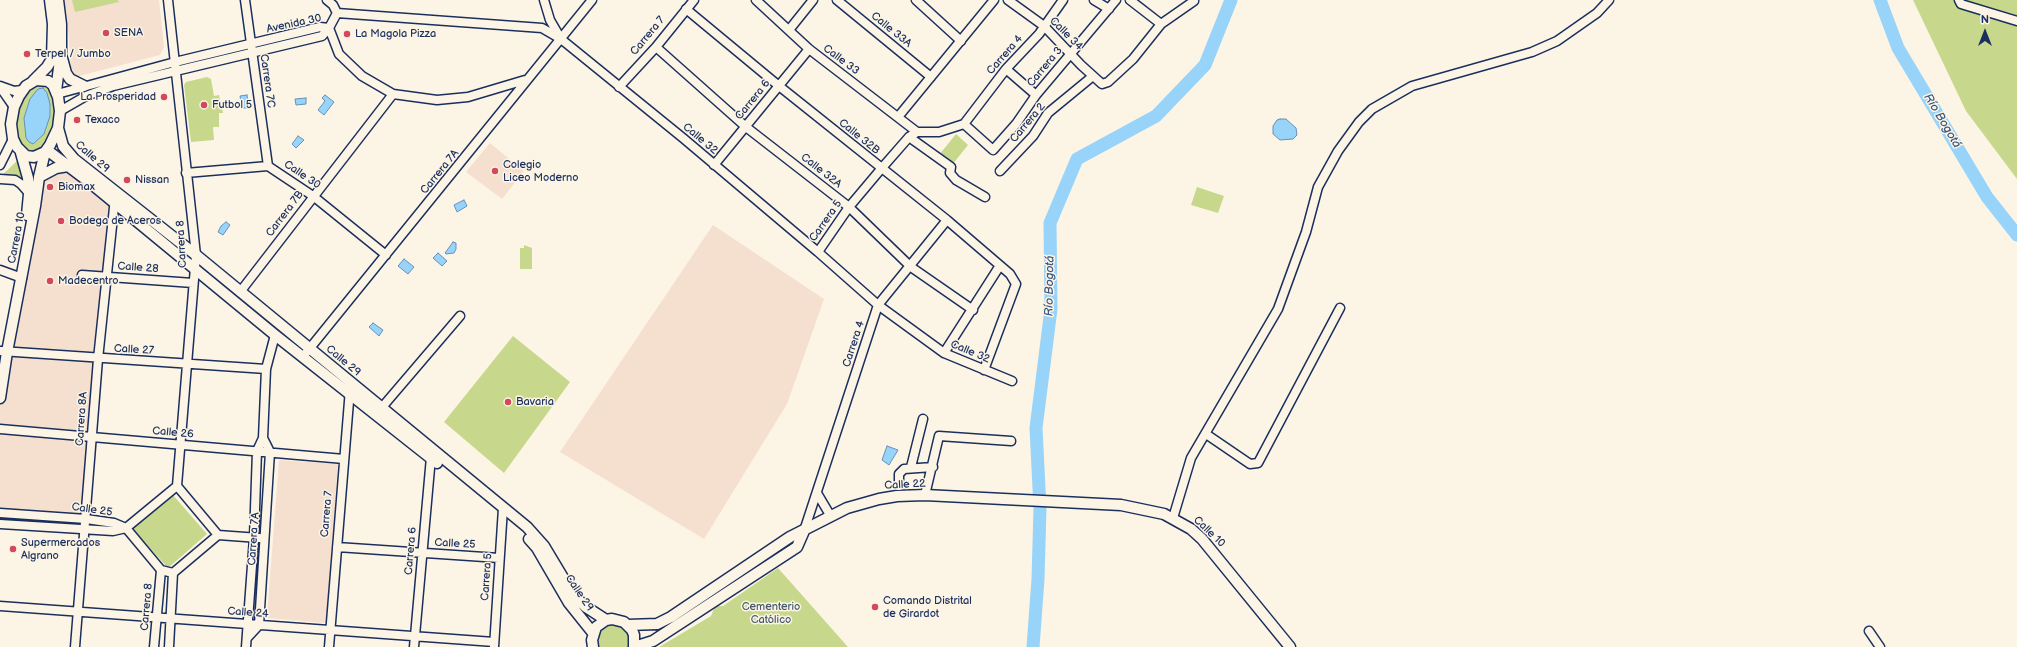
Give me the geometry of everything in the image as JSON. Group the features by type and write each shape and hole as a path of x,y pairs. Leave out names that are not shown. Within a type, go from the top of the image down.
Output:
{"main road":[{"path":"50,0 53,24 52,59 42,73 22,90 14,107 11,124 13,139 21,153 34,157 46,151 58,128 60,111 57,93 61,52 58,0"},
{"path":"61,52 66,73 70,79 84,86"},
{"path":"31,82 42,80 48,81 57,93"},
{"name":"Calle 29","path":"58,128 63,146 68,154 196,255 311,349 351,388 502,512 537,548 569,603 593,633"},
{"path":"46,151 68,166"},
{"name":"Carrera 10","path":"0,398 3,354 32,206 46,151"},
{"name":"Carrera 10","path":"21,153 28,178 29,194 32,206"},
{"path":"39,177 56,168 68,166"},
{"name":"Calle 29","path":"68,166 303,357 351,388"},
{"name":"Calle 29","path":"379,411 430,457 502,512 527,527 544,546 574,596 586,607 606,620"},
{"name":"Calle 22","path":"606,620 618,620 628,625 657,624 671,617 790,537 804,531 830,515 879,498 925,495 1014,500 1069,501"},
{"name":"Calle 10","path":"1069,501 1121,505 1164,514 1191,528 1206,543 1290,647"},
{"path":"628,625 634,635 634,647 653,641 797,547 804,531"},
{"path":"593,647 593,633 596,628 606,620"}],"street":[{"name":"Carrera 8","path":"168,0 196,255 177,486"},
{"name":"Carrera 7C","path":"244,0 268,166"},
{"path":"544,0 550,20 561,39"},
{"name":"Carrera 7A","path":"303,357 592,0"},
{"name":"Carrera 7","path":"619,87 656,47 694,0"},
{"name":"Calle 33","path":"756,0 809,49 917,132"},
{"path":"789,30 813,0"},
{"name":"Calle 33A","path":"837,0 931,78"},
{"path":"916,0 961,41"},
{"path":"898,117 994,0"},
{"name":"Calle 34","path":"1008,0 1044,26 1102,84 1108,82 1133,59 1161,24"},
{"name":"Carrera 4","path":"964,124 1006,69 1044,26 1063,0"},
{"path":"1094,0 1109,9"},
{"name":"Carrera 3","path":"964,124 993,150 1016,124 1036,95 1116,0"},
{"path":"1130,0 1161,24 1194,1"},
{"path":"1173,518 1191,458 1278,309 1306,232 1318,187 1338,151 1360,122 1372,109 1412,86 1532,52 1557,41 1597,13 1609,0"},
{"path":"1959,0 1961,4 2017,21"},
{"path":"331,2 337,13 329,28 339,54 362,76 393,94 437,100 468,98 526,80"},
{"name":"Calle 32B","path":"686,9 881,169 947,220 999,267 1010,274 1016,284 984,370"},
{"name":"Calle 32","path":"337,13 542,28 561,39 714,165 818,252 878,305 944,353 1012,381"},
{"name":"Avenida 30","path":"57,93 175,62 320,27 329,28"},
{"name":"Avenida 30","path":"60,111 99,90 322,36 329,28"},
{"name":"Calle 32A","path":"656,47 746,127 850,207 911,267 973,310"},
{"name":"Carrera 6","path":"714,165 809,49"},
{"path":"1006,69 1036,95"},
{"name":"Carrera 2","path":"1000,171 1033,136 1048,113 1093,76"},
{"path":"0,87 14,91 22,90"},
{"path":"0,87 14,107"},
{"name":"Carrera 7B","path":"240,292 393,94"},
{"path":"917,132 939,132 964,124"},
{"name":"Carrera 5","path":"818,252 850,207 881,169 909,137 917,132"},
{"path":"909,137 951,167 950,173 956,180 985,196"},
{"path":"0,165 13,139"},
{"name":"Calle 30","path":"186,173 268,166 313,196 386,255"},
{"path":"0,179 15,180 21,184 29,194"},
{"name":"Carrera 8A","path":"75,647 98,359 116,192"},
{"name":"Carrera 4","path":"804,531 878,305 911,267 947,220"},
{"path":"944,353 973,310 999,267"},
{"path":"0,270 19,277"},
{"name":"Calle 28","path":"82,275 193,283"},
{"path":"1206,434 1250,464 1258,463 1340,308"},
{"path":"379,411 460,316"},
{"name":"Carrera 7A","path":"246,647 254,538 257,451 263,438 266,369 275,335"},
{"name":"Calle 27","path":"3,354 266,369"},
{"name":"Carrera 7","path":"329,647 351,388"},
{"path":"911,468 922,419"},
{"name":"Calle 26","path":"0,429 344,459"},
{"path":"925,495 933,467 939,436 1011,441"},
{"name":"Carrera 7A","path":"259,625 266,538 270,452 263,438"},
{"name":"Carrera 6","path":"414,647 430,457"},
{"path":"899,486 899,474 904,468 933,467"},
{"path":"126,528 177,486 218,536"},
{"path":"817,493 830,515"},
{"name":"Carrera 5","path":"494,644 502,512"},
{"name":"Calle 25","path":"0,513 86,519 114,523 126,528"},
{"name":"Calle 25","path":"0,524 113,531 126,528"},
{"name":"Carrera 8","path":"126,528 161,570 173,573"},
{"path":"169,647 173,573 218,536 266,538"},
{"name":"Calle 25","path":"337,547 422,554 499,558"},
{"name":"Carrera 8","path":"154,647 161,570"},
{"name":"Calle 24","path":"0,606 415,636 494,644"},
{"path":"247,638 259,625"},
{"path":"1869,631 1880,647"}],"shaded area":[{"path":"63,0 159,0 164,47 160,55 75,77 71,67 67,16"},
{"name":"Colegio Liceo Moderno","path":"490,143 524,171 502,199 466,172"},
{"path":"68,167 114,204 86,519 0,513 0,398 39,178"},
{"name":"Bavaria","path":"713,225 824,299 787,404 704,539 560,452"},
{"path":"279,460 338,464 326,623 267,618"}],"green space":[{"path":"72,0 118,0 119,2 75,12"},
{"path":"1913,0 2017,0 2017,179 1966,111"},
{"name":"Futbol 5","path":"207,77 211,79 214,96 219,95 223,113 219,113 219,127 213,127 214,140 191,142 184,85 186,82"},
{"path":"31,82 53,85 59,120 40,156 17,147 11,124"},
{"path":"956,134 968,145 952,165 939,155"},
{"path":"17,161 21,165 26,184 0,177"},
{"path":"1197,187 1224,196 1218,213 1191,205"},
{"path":"524,245 532,248 532,269 520,269 520,248 524,248"},
{"name":"Bavaria","path":"513,336 570,382 504,473 444,422"},
{"path":"172,494 207,534 168,568 132,528"},
{"path":"5,516 70,521 70,524 5,519"},
{"name":"Cementerio Católico","path":"778,568 848,647 659,647 711,616 715,606 723,606"},
{"path":"613,623 625,629 630,636 629,647 597,647 596,636 599,631 607,624"}],"water":[{"path":"43,88 47,93 50,104 50,116 44,134 33,144 26,138 24,118 30,99 38,89"},
{"path":"247,95 249,108 242,108 240,96"},
{"path":"325,95 334,102 324,115 318,110 325,101 322,98"},
{"path":"306,98 306,104 296,105 295,99"},
{"path":"1286,119 1296,128 1297,135 1293,139 1280,140 1273,134 1273,126 1277,120"},
{"path":"298,136 304,140 296,148 292,144"},
{"path":"464,200 467,206 457,212 454,205"},
{"path":"226,222 230,225 223,235 218,232 221,226"},
{"path":"453,242 456,243 454,253 446,254 445,253"},
{"path":"438,253 447,261 442,266 433,258"},
{"path":"404,259 414,267 408,274 398,266"},
{"path":"373,323 383,330 379,336 369,327"},
{"path":"887,446 898,450 889,465 882,460"}],"waterway":[{"name":"Río Bogotá","path":"1033,647 1038,579 1040,508 1036,428 1051,309 1050,223 1077,159 1156,116 1205,65 1231,0"},
{"name":"Río Bogotá","path":"1880,0 1898,48 1987,197 2017,235"}],"place":[{"name":"SENA","path":"106,33"},
{"name":"La Magola Pizza","path":"347,34"},
{"name":"Terpel / Jumbo","path":"27,54"},
{"name":"La Prosperidad","path":"164,97"},
{"name":"Futbol 5","path":"204,105"},
{"name":"Texaco","path":"77,120"},
{"name":"Colegio Liceo Moderno","path":"495,171"},
{"name":"Nissan","path":"127,180"},
{"name":"Biomax","path":"50,187"},
{"name":"Bodega de Aceros","path":"61,221"},
{"name":"Madecentro","path":"50,281"},
{"name":"Bavaria","path":"508,402"},
{"name":"Supermercados Algrano","path":"13,549"},
{"name":"Comando Distrital de Girardot","path":"875,607"}]}
